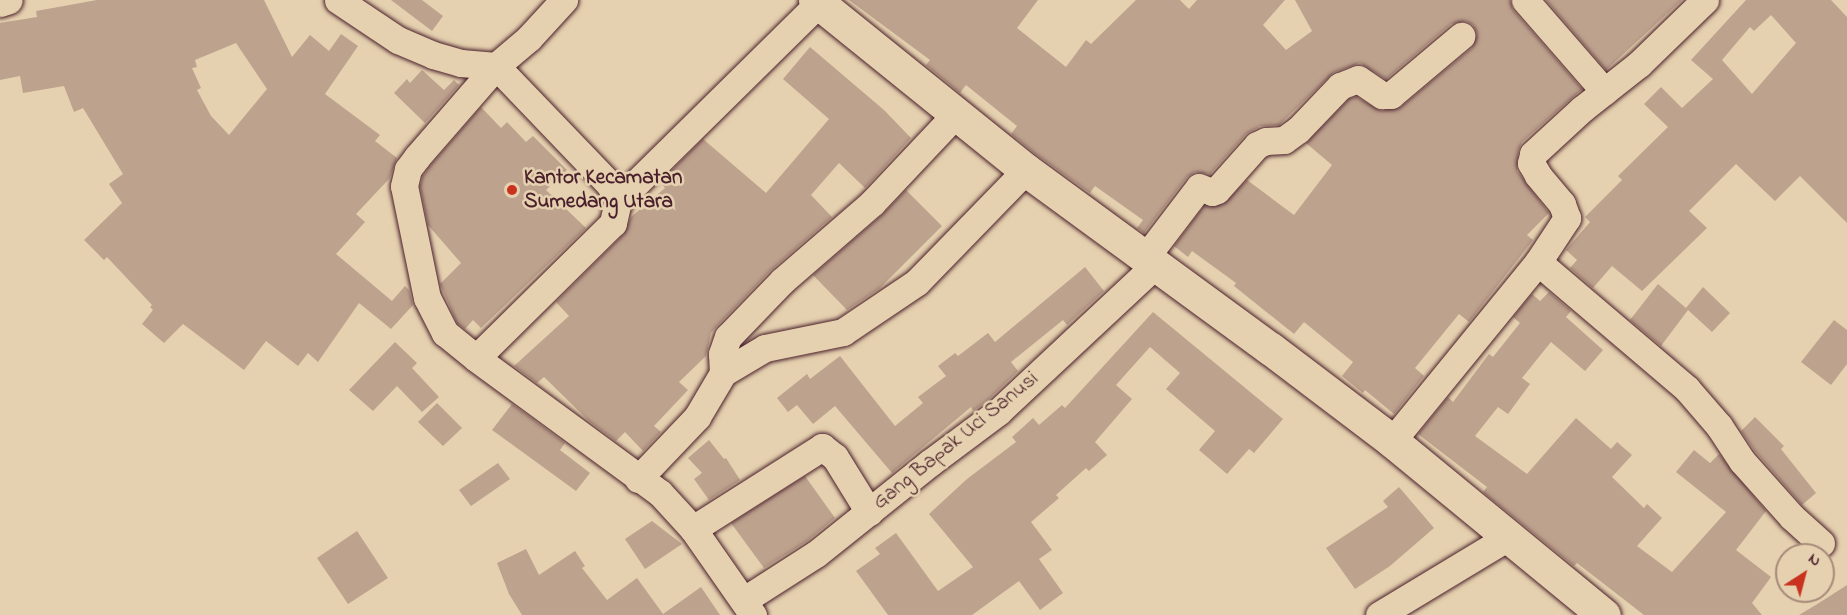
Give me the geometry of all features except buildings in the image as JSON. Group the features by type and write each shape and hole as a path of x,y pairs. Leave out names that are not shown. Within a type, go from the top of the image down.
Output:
{"main road":[{"path":"817,2 1026,170 1392,441 1604,615"}],"street":[{"path":"0,3 9,0"},
{"path":"338,0 398,40 460,63 496,66 610,185 618,201"},
{"path":"564,0 530,38 496,66 408,169 404,186 427,298 445,333 638,479 660,493 693,529 749,607"},
{"path":"1525,0 1604,91"},
{"path":"1392,441 1538,262 1567,218 1562,204 1531,163 1533,154 1604,91 1640,64 1705,0"},
{"path":"476,358 613,223 618,201 817,2"},
{"name":"Gang Bapak Uci Sanusi","path":"749,607 999,412 1150,262 1199,187 1212,192 1217,190 1257,146 1266,141 1284,140 1298,130 1340,86 1358,79 1388,97 1461,36"},
{"path":"723,373 722,354 728,337 782,281 873,203 955,115"},
{"path":"638,479 697,417 723,373 765,348 843,332 917,282 1026,170"},
{"path":"1538,262 1687,388 1719,426 1742,461 1792,517 1821,543"},
{"path":"693,529 822,447 835,457 869,512"},
{"path":"1379,615 1510,536"}],"place":[{"name":"Kantor Kecamatan Sumedang Utara","path":"512,190"}]}
